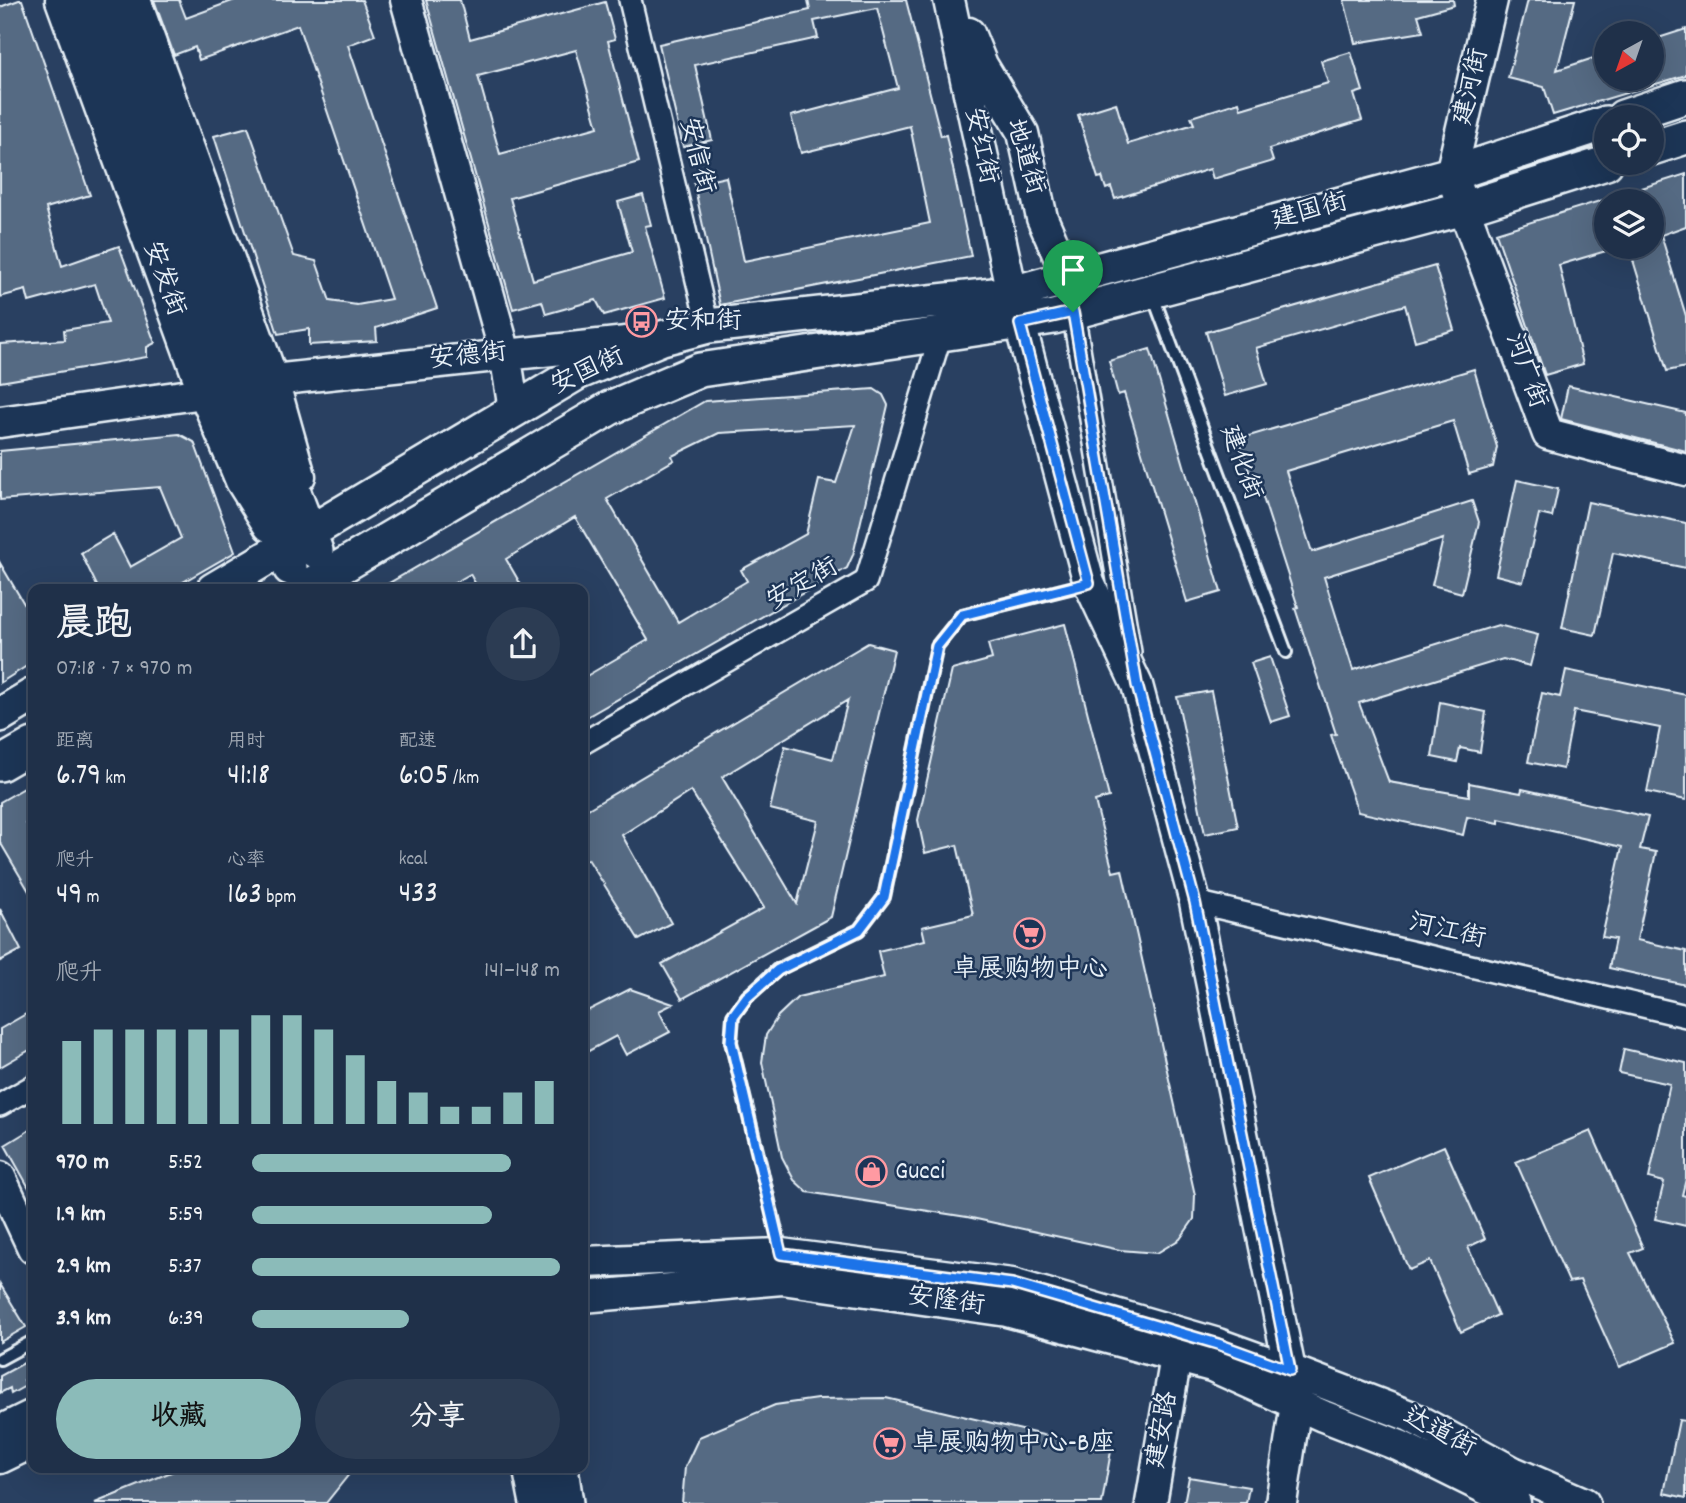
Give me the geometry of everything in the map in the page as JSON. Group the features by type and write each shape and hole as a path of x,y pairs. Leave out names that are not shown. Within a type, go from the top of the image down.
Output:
{"highway":[{"name":"安发街","path":"82,0 258,405"},
{"name":"安发街","path":"113,0 258,405"}],"main road":[{"name":"安发街","path":"61,0 205,393 241,481 296,540"},
{"name":"安发街","path":"135,0 258,405 268,500 296,540 312,584"},
{"path":"406,0 505,353 514,410"},
{"name":"安红街","path":"949,0 1012,293"},
{"name":"地道街","path":"962,0 969,35 982,65 1023,133 1042,218 1068,277"},
{"name":"建河街","path":"1451,174 1492,0"},
{"path":"1659,105 1686,96"},
{"name":"建国街","path":"1012,293 1451,174 1594,127"},
{"path":"1664,144 1686,137"},
{"name":"建国街","path":"1020,324 1464,208 1594,167"},
{"name":"河广街","path":"1451,174 1548,434 1686,470"},
{"name":"安国街","path":"223,584 577,373 662,338 708,326 1012,293"},
{"path":"1020,324 1089,583 1137,685 1195,902 1290,1370"},
{"name":"安国街","path":"318,584 610,408 700,370 1020,324"},
{"name":"安德街","path":"258,405 505,353 662,338"},
{"path":"0,422 205,393"},
{"name":"安发街","path":"258,405 296,455 296,540"},
{"path":"0,715 28,698"},
{"path":"0,764 28,748"},
{"path":"0,1177 28,1237"},
{"name":"安隆街","path":"588,1262 781,1254 1012,1284 1218,1344 1290,1370"},
{"name":"安隆街","path":"588,1297 782,1279 1007,1311 1212,1366 1296,1404"},
{"name":"建安路","path":"1151,1503 1175,1357"},
{"name":"达道街","path":"1290,1370 1410,1416 1513,1472 1584,1503"},
{"path":"1281,1503 1296,1404"},
{"name":"达道街","path":"1296,1404 1400,1446 1515,1503"},
{"path":"0,1431 28,1417"},
{"path":"0,1458 28,1444"},
{"path":"531,1473 537,1503"},
{"path":"562,1473 566,1503"}],"street":[{"name":"安信街","path":"630,0 708,326"},
{"path":"1073,312 1137,685"},
{"name":"安定街","path":"588,740 866,581 940,337"},
{"name":"河江街","path":"1195,902 1686,1016"},
{"path":"0,1105 28,1089"},
{"path":"1290,1370 1296,1404"}],"lane":[{"name":"建化街","path":"1151,290 1286,652"},
{"path":"781,1254 731,1042 733,1016 747,997 778,970 859,930 884,897 937,646 962,615 1089,583"},
{"path":"0,1359 28,1344"}],"building":[{"path":"22,0 90,195 46,208 62,266 119,246 155,343 147,347 147,357 0,382 0,344 65,340 64,330 108,323 95,284 29,302 26,290 0,297 0,7"},
{"path":"154,0 179,0 186,18 235,0 362,0 375,35 348,45 437,308 376,328 377,341 309,345 309,329 278,334 214,136 248,127 294,256 316,261 330,301 357,305 391,299 298,25 199,60 195,47 174,55"},
{"path":"426,0 460,0 470,39 605,2 615,39 608,41 639,162 510,198 533,280 632,252 618,202 643,195 651,225 645,226 665,298 604,315 596,300 546,314 542,301 513,309","holes":["576,50 598,127 500,154 478,76"]},
{"path":"808,0 906,0 941,136 946,135 971,256 720,305 694,184 726,177 744,261 930,223 910,126 801,153 791,116 898,88 877,8 814,21 818,38 695,65 712,140 683,147 659,44 810,10"},
{"path":"1344,0 1453,0 1454,5 1418,15 1423,32 1355,43"},
{"path":"1528,0 1575,0 1557,70 1594,58 1594,91 1633,91 1553,115 1544,87 1508,78"},
{"path":"1686,29 1686,75 1664,82 1664,36"},
{"path":"1351,52 1363,91 1354,94 1362,120 1269,149 1273,161 1213,179 1210,169 1115,199 1111,187 1106,189 1102,177 1098,178 1078,115 1116,103 1128,144 1194,124 1191,117 1239,102 1241,109 1328,83 1321,61"},
{"path":"1686,174 1686,226 1664,234 1664,189 1638,189"},
{"path":"1594,203 1594,255 1559,265 1583,364 1545,375 1496,233"},
{"path":"1664,245 1686,316 1686,367 1667,371 1633,259 1664,259"},
{"path":"1435,266 1454,330 1415,341 1405,305 1256,348 1267,384 1225,396 1206,332"},
{"path":"1150,349 1221,592 1187,602 1124,393 1118,395 1109,361"},
{"path":"1474,369 1497,447 1493,467 1469,474 1453,421 1286,471 1312,552 1472,501 1479,522 1462,593 1432,585 1443,539 1324,577 1353,670 1498,625 1538,635 1530,666 1503,659 1359,703 1389,782 1469,796 1469,783 1521,793 1522,789 1648,817 1640,849 1656,852 1637,940 1686,951 1686,985 1609,968 1615,939 1602,937 1622,847 1499,819 1499,823 1467,817 1463,835 1358,812 1331,735 1336,734 1295,608 1298,607 1257,479 1252,481 1239,439"},
{"path":"1568,386 1686,413 1686,451 1561,419"},
{"path":"874,389 883,395 888,405 853,555 847,568 588,716 588,675 648,640 575,517 506,559 521,584 476,584 470,574 452,584 387,584 705,401","holes":["855,425 836,483 819,480 806,534 741,570 747,581 678,622 607,499 674,460 672,456 719,433"]},
{"path":"179,434 194,442 235,552 179,584 96,584 81,553 113,534 130,567 181,538 160,487 0,500 0,451"},
{"path":"1517,480 1558,489 1552,517 1539,514 1523,582 1496,575"},
{"path":"1588,502 1686,523 1686,568 1613,553 1595,635 1562,628"},
{"path":"0,563 28,611 28,665 0,683"},
{"name":"卓展购物中心","path":"1065,624 1109,797 1095,801 1113,872 1122,870 1195,1195 1194,1219 1180,1239 1157,1253 1120,1250 967,1217 807,1192 794,1180 782,1157 762,1062 766,1035 778,1016 798,997 884,977 878,951 925,940 922,927 973,915 957,845 925,853 918,820 952,670 992,659 988,644"},
{"path":"868,643 894,650 831,917 682,999 662,964 764,908 691,791 622,835 671,923 639,940 588,859 588,809","holes":["848,700 833,759 785,746 770,809 818,821 797,904 722,777"]},
{"path":"1270,657 1290,716 1271,722 1251,663"},
{"path":"1566,670 1686,695 1686,800 1647,792 1660,728 1574,711 1563,769 1528,762 1542,693 1560,697"},
{"path":"1211,691 1238,827 1205,834 1177,697"},
{"path":"1440,702 1486,712 1480,752 1460,748 1457,762 1432,757"},
{"path":"28,786 28,890 0,842 0,802"},
{"path":"0,909 21,950 0,961"},
{"path":"630,989 673,1004 659,1011 670,1032 626,1055 616,1036 588,1051 588,1010"},
{"path":"28,1013 28,1051 0,1067 0,1029"},
{"path":"1624,1049 1686,1063 1686,1179 1682,1195 1686,1196 1686,1226 1655,1219 1664,1182 1649,1178 1670,1084 1619,1073"},
{"path":"28,1131 28,1186 5,1145"},
{"path":"1591,1131 1643,1248 1630,1253 1675,1343 1619,1367 1580,1280 1569,1282 1516,1162"},
{"path":"1444,1146 1485,1239 1468,1247 1498,1315 1461,1332 1430,1261 1409,1270 1369,1178"},
{"path":"0,1284 26,1327 0,1342"},
{"path":"28,1361 28,1378 24,1380 27,1385 11,1394 10,1388 0,1393 0,1376"},
{"name":"卓展购物中心-B座","path":"886,1398 1111,1451 1102,1503 682,1503 685,1467 699,1437 775,1405 817,1399"},
{"path":"1679,1420 1686,1421 1686,1498 1664,1493"},
{"path":"169,1473 350,1473 326,1503 95,1503"},
{"path":"1189,1477 1249,1487 1246,1503 1184,1503"}],"place":[{"name":"安和街","path":"641,322"},
{"name":"卓展购物中心","path":"1030,934"},
{"name":"Gucci","path":"872,1172"},
{"name":"卓展购物中心-B座","path":"889,1444"}],"route":[{"path":"1073,312 1117,587 1137,685 1195,902 1290,1370 1218,1344 1012,1284 781,1254 731,1042 733,1016 747,997 778,970 859,930 884,897 937,646 962,615 1089,583 1020,324 1073,312"}]}
